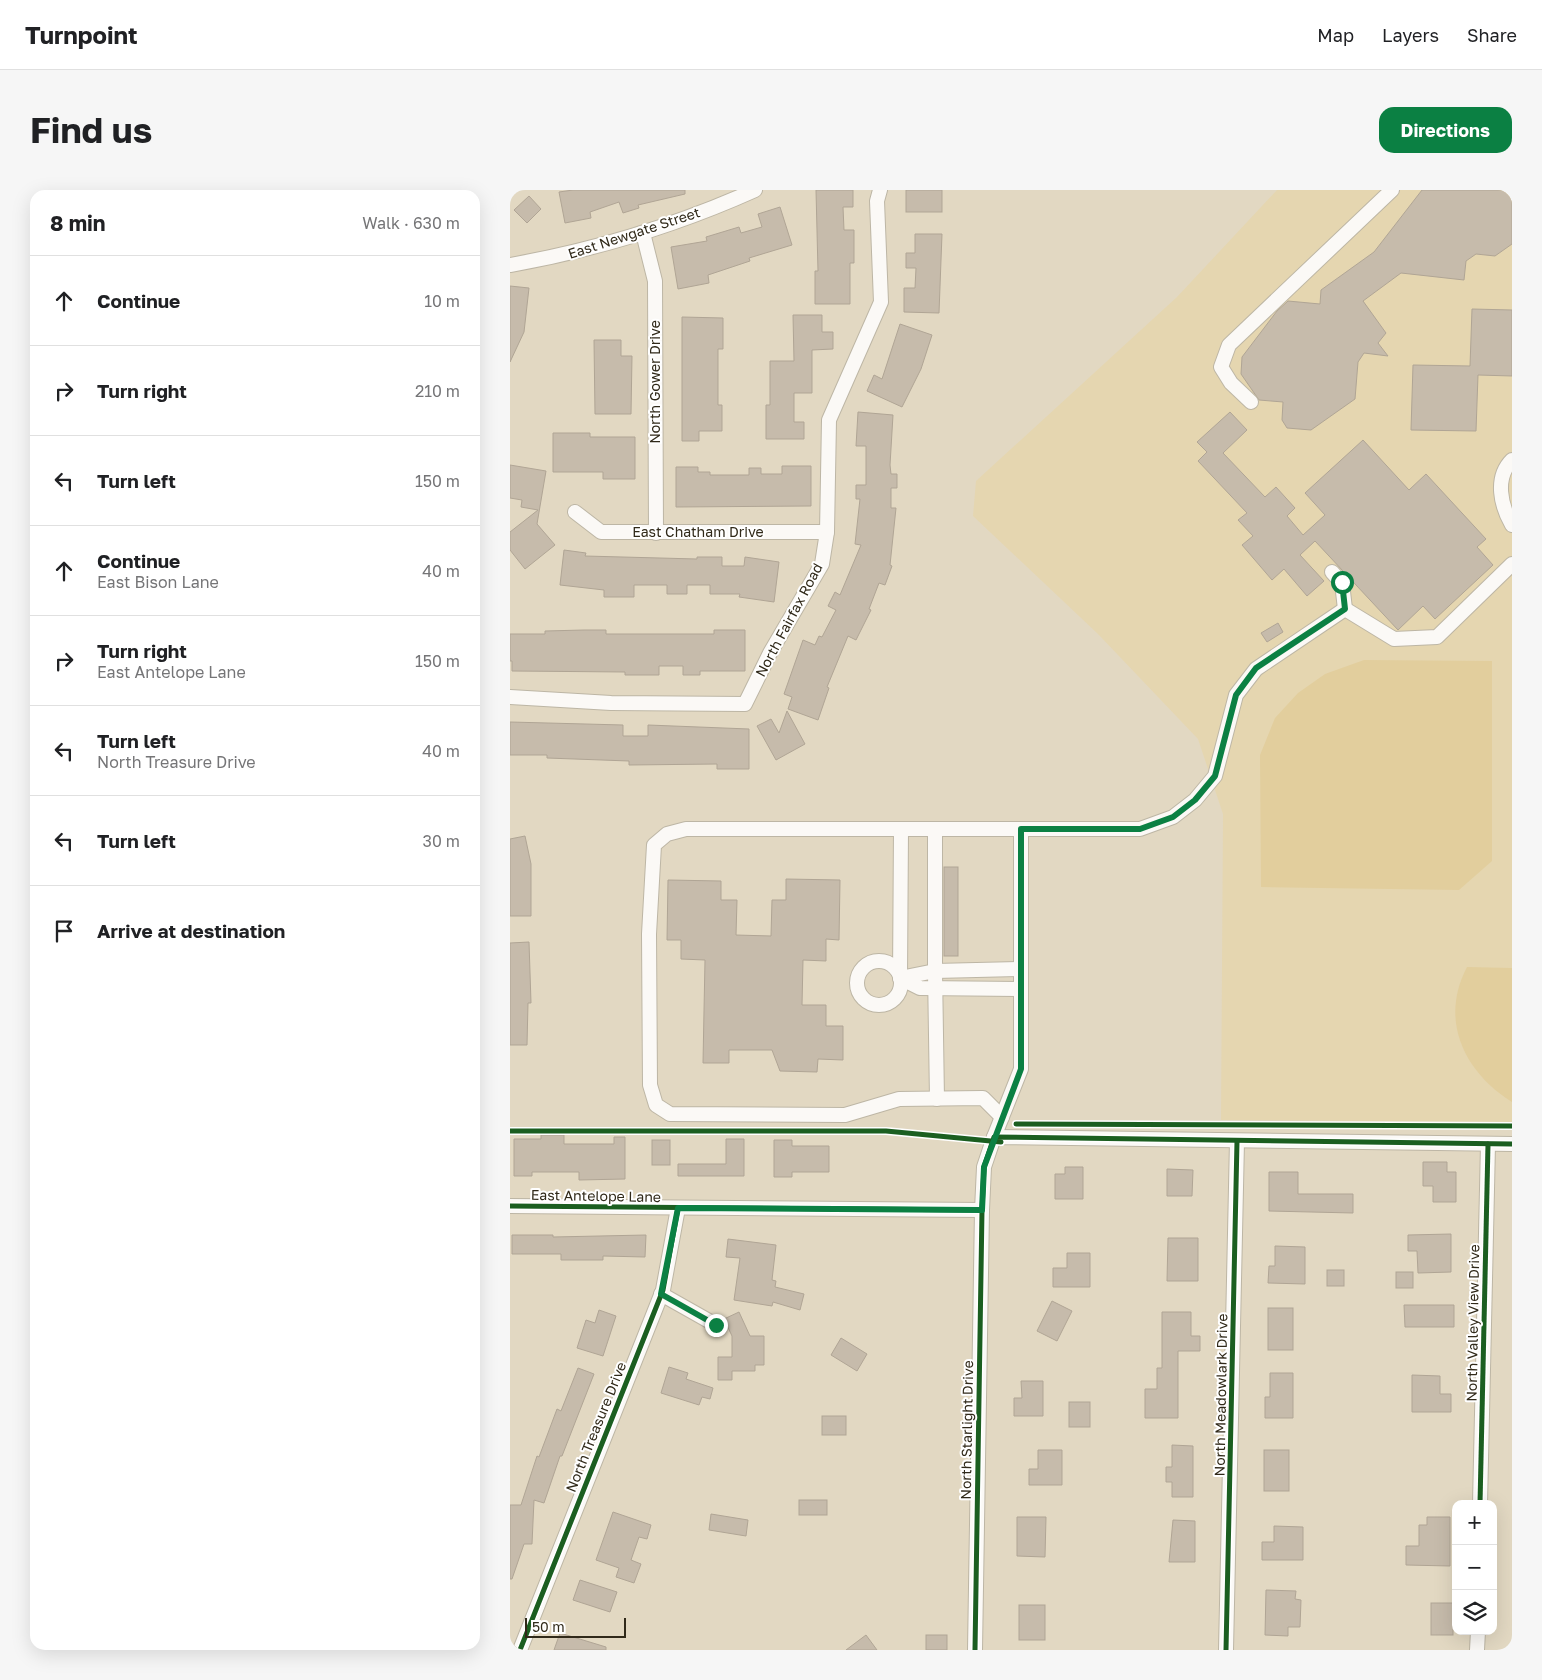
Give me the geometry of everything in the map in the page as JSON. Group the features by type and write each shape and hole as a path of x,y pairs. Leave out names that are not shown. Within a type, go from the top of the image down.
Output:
{"street":[{"name":"East Newgate Street","path":"510,265 568,255 643,233 755,190"},
{"name":"North Fairfax Road","path":"510,697 611,703 745,704 770,653 822,564 827,532 829,420 881,302 878,201 880,190"},
{"path":"1251,402 1231,383 1222,367 1229,345 1392,190"},
{"name":"North Gower Drive","path":"643,233 655,281 656,533"},
{"path":"1512,460 1502,482 1501,499 1512,525"},
{"name":"East Chatham Drive","path":"575,512 601,532 827,532"},
{"path":"1345,609 1394,639 1436,637 1512,564"},
{"path":"1332,572 1342,582 1345,609"},
{"path":"1002,1117 983,1098 899,1099 845,1116 670,1114 656,1105 650,1085 649,934 654,845 668,834 686,829 1140,829 1173,817 1195,800 1215,776 1236,695 1256,668 1345,609"},
{"path":"900,978 901,829"},
{"path":"935,829 937,1098"},
{"name":"North Starlight Drive","path":"975,1650 984,1167 1021,1069 1021,829"},
{"path":"900,978 935,971 1021,969"},
{"path":"900,978 920,988 1021,989"},
{"path":"994,1137 1512,1144"},
{"name":"North Meadowlark Drive","path":"1226,1650 1237,1141"},
{"name":"North Valley View Drive","path":"1480,1500 1488,1144"},
{"name":"East Antelope Lane","path":"510,1206 982,1210"},
{"name":"North Treasure Drive","path":"520,1650 661,1294 678,1208"},
{"path":"661,1294 716,1325"},
{"path":"1477,1650 1478,1635"}],"shaded area":[{"path":"1277,190 1512,190 1512,1122 1221,1120 1223,814 1198,739 1098,634 973,516 976,481 1177,297"},
{"path":"1364,660 1492,661 1492,861 1459,890 1261,887 1260,755 1275,718 1298,693 1325,674"},
{"path":"1467,967 1512,968 1512,1102 1495,1090 1481,1076 1469,1060 1461,1043 1456,1025 1455,1006 1459,987"}],"building":[{"path":"573,190 685,190 685,194 638,205 639,208 623,213 619,202 590,212 591,218 565,223 559,192"},
{"path":"816,190 853,190 853,207 843,207 844,230 854,230 854,263 850,263 850,304 815,304 815,271 818,271"},
{"path":"906,190 942,190 942,212 906,212"},
{"path":"1422,190 1512,190 1512,244 1495,256 1476,254 1466,261 1464,280 1401,273 1363,301 1386,333 1378,343 1388,356 1364,353 1358,362 1355,399 1311,430 1287,428 1282,420 1283,402 1259,400 1241,374 1242,357 1277,311 1288,301 1320,304 1321,290 1374,252"},
{"path":"529,196 541,209 527,223 514,210"},
{"path":"780,207 792,245 749,258 750,261 708,275 709,283 678,289 671,247 707,241 706,237 739,227 741,233 762,227 758,214"},
{"path":"915,234 942,234 939,313 904,312 904,288 915,288 916,268 906,268 906,253 915,253"},
{"path":"510,286 529,288 524,332 510,362"},
{"path":"1472,309 1512,310 1512,376 1478,375 1476,431 1411,430 1413,365 1470,366"},
{"path":"793,315 822,315 822,332 833,332 833,349 812,350 812,393 794,393 794,422 804,422 804,439 766,439 766,405 770,405 770,361 794,361"},
{"path":"682,317 723,318 723,349 718,349 718,405 722,405 722,431 699,431 699,441 682,441"},
{"path":"900,324 932,335 921,369 902,407 867,391 874,375 882,379"},
{"path":"594,340 621,340 621,356 632,356 631,414 595,414"},
{"path":"858,412 893,415 890,465 891,474 897,474 897,488 891,488 891,508 896,508 890,565 892,566 885,585 879,583 869,609 871,610 856,640 848,636 827,687 829,688 818,720 788,709 792,697 784,694 803,640 815,645 819,636 822,637 836,610 828,606 835,592 840,595 861,545 855,544 860,499 856,499 856,485 866,485 866,446 856,446"},
{"path":"1230,412 1247,430 1223,453 1265,497 1276,487 1295,508 1287,516 1303,535 1325,515 1305,493 1363,440 1409,490 1426,474 1486,539 1477,547 1493,565 1435,619 1423,606 1398,630 1315,541 1300,555 1324,581 1307,596 1284,569 1272,580 1242,545 1253,536 1238,520 1247,513 1198,461 1207,452 1197,442"},
{"path":"553,433 590,433 590,437 635,437 635,479 603,479 603,472 553,472"},
{"path":"510,465 546,471 537,524 555,545 525,569 510,550 510,532 538,510 521,507 522,500 510,498"},
{"path":"782,466 811,466 811,506 676,507 676,467 698,467 698,472 710,472 710,475 749,475 749,468 761,468 761,474 782,474"},
{"path":"564,550 586,553 585,556 697,559 697,557 722,557 722,566 744,566 745,557 779,562 774,602 739,597 740,594 710,594 710,585 687,585 687,594 667,594 667,585 634,585 634,597 604,597 604,590 560,585"},
{"path":"1278,623 1283,632 1267,642 1261,633"},
{"path":"606,630 606,634 714,634 714,630 745,630 745,671 700,671 700,675 683,675 683,666 659,666 659,675 625,675 625,672 512,671 510,634 545,634 545,631"},
{"path":"787,711 805,744 776,760 757,726 771,719 779,733"},
{"path":"510,722 623,725 623,736 648,736 648,725 749,729 749,769 717,769 717,764 629,765 629,761 547,758 547,755 510,755"},
{"path":"525,836 531,864 531,916 510,916 510,839"},
{"path":"944,867 958,867 958,956 944,956"},
{"path":"786,879 840,880 839,940 826,939 826,961 803,960 802,1005 826,1005 826,1026 843,1026 843,1060 818,1059 817,1072 780,1071 772,1050 729,1050 729,1063 703,1063 705,960 681,959 681,940 667,940 668,880 721,881 721,900 737,900 736,935 771,936 772,900 786,900"},
{"path":"529,942 531,1003 528,1003 527,1045 510,1045 510,943"},
{"path":"541,1135 564,1135 564,1144 614,1144 614,1137 625,1137 625,1179 579,1180 579,1172 532,1172 532,1176 514,1176 514,1139 541,1139"},
{"path":"726,1139 744,1139 744,1176 678,1176 678,1164 726,1164"},
{"path":"652,1140 670,1140 670,1165 652,1165"},
{"path":"774,1140 792,1140 792,1146 829,1146 829,1172 792,1172 792,1177 774,1177"},
{"path":"1423,1162 1447,1162 1447,1172 1456,1172 1456,1202 1433,1202 1433,1186 1423,1186"},
{"path":"1065,1167 1083,1167 1083,1199 1055,1199 1055,1174 1065,1174"},
{"path":"1167,1169 1193,1170 1192,1196 1167,1196"},
{"path":"1269,1172 1298,1172 1298,1194 1353,1194 1353,1213 1269,1211"},
{"path":"1451,1234 1451,1272 1418,1273 1417,1251 1408,1251 1408,1235"},
{"path":"512,1235 553,1235 553,1237 646,1235 645,1257 603,1256 603,1260 561,1260 561,1254 512,1254"},
{"path":"1168,1238 1198,1238 1198,1281 1167,1281"},
{"path":"728,1239 776,1245 772,1280 776,1281 775,1287 804,1294 800,1310 773,1302 772,1306 734,1300 740,1258 726,1257"},
{"path":"1275,1246 1305,1247 1305,1284 1268,1283 1269,1266 1275,1266"},
{"path":"1067,1253 1090,1253 1090,1287 1053,1287 1053,1268 1067,1268"},
{"path":"1327,1270 1344,1270 1344,1286 1327,1286"},
{"path":"1396,1272 1413,1272 1413,1288 1396,1288"},
{"path":"1052,1301 1072,1311 1057,1341 1037,1331"},
{"path":"1404,1305 1454,1305 1454,1327 1405,1327"},
{"path":"1268,1308 1293,1308 1293,1350 1268,1350"},
{"path":"599,1310 616,1316 603,1356 577,1348 586,1320 595,1323"},
{"path":"739,1312 750,1336 764,1336 764,1365 755,1365 755,1371 732,1371 732,1380 718,1380 718,1357 732,1357 732,1336 724,1319"},
{"path":"1162,1312 1191,1312 1191,1336 1200,1336 1200,1351 1178,1351 1178,1418 1145,1418 1145,1389 1157,1389 1157,1368 1162,1368"},
{"path":"841,1338 867,1354 857,1371 831,1355"},
{"path":"669,1367 688,1373 686,1379 713,1388 710,1399 702,1397 699,1405 661,1393"},
{"path":"578,1368 594,1374 562,1456 560,1456 544,1503 534,1500 532,1544 524,1544 512,1579 510,1579 510,1505 521,1505 537,1456 539,1457 557,1409 561,1411"},
{"path":"1270,1373 1293,1373 1293,1418 1265,1418 1265,1397 1270,1397"},
{"path":"1412,1375 1440,1376 1440,1394 1451,1394 1451,1412 1412,1412"},
{"path":"1021,1381 1043,1381 1043,1416 1014,1416 1014,1398 1022,1398"},
{"path":"1069,1402 1090,1402 1090,1427 1069,1427"},
{"path":"822,1416 846,1416 846,1435 822,1435"},
{"path":"1172,1445 1193,1446 1193,1497 1172,1497 1172,1482 1166,1482 1166,1467 1172,1467"},
{"path":"1038,1450 1062,1450 1062,1485 1029,1485 1029,1469 1038,1469"},
{"path":"1264,1450 1289,1450 1289,1491 1264,1491"},
{"path":"799,1500 827,1500 827,1515 799,1515"},
{"path":"613,1512 651,1525 647,1539 639,1537 631,1560 641,1564 634,1583 616,1577 619,1568 596,1560"},
{"path":"711,1514 748,1520 746,1536 709,1530"},
{"path":"1017,1517 1046,1517 1045,1557 1017,1556"},
{"path":"1427,1517 1450,1517 1450,1566 1406,1565 1406,1546 1419,1546 1419,1525 1427,1525"},
{"path":"1173,1520 1195,1521 1195,1562 1169,1562"},
{"path":"1274,1526 1303,1527 1303,1560 1262,1560 1262,1542 1274,1542"},
{"path":"580,1580 617,1592 610,1612 573,1600"},
{"path":"1266,1590 1296,1591 1295,1599 1301,1600 1300,1627 1288,1627 1288,1636 1265,1635"},
{"path":"1431,1603 1452,1603 1452,1635 1431,1635"},
{"path":"1019,1605 1045,1605 1045,1640 1019,1640"},
{"path":"560,1633 606,1647 606,1650 554,1650"},
{"path":"866,1635 877,1650 846,1650"},
{"path":"926,1635 947,1635 947,1650 926,1650"}],"cycle path":[{"path":"1016,1124 1512,1126"},
{"path":"510,1131 886,1131 1001,1142"},
{"path":"975,1650 982,1210 984,1167 994,1137 1512,1144"},
{"path":"1226,1650 1237,1141"},
{"path":"1480,1500 1488,1144"},
{"path":"510,1206 982,1210"},
{"path":"520,1650 663,1290 678,1208"}],"route":[{"path":"716,1325 661,1294 678,1208 982,1210 984,1167 1021,1069 1021,829 1140,829 1173,817 1195,800 1215,776 1223,738 1236,695 1256,668 1345,609 1342,582"}]}
